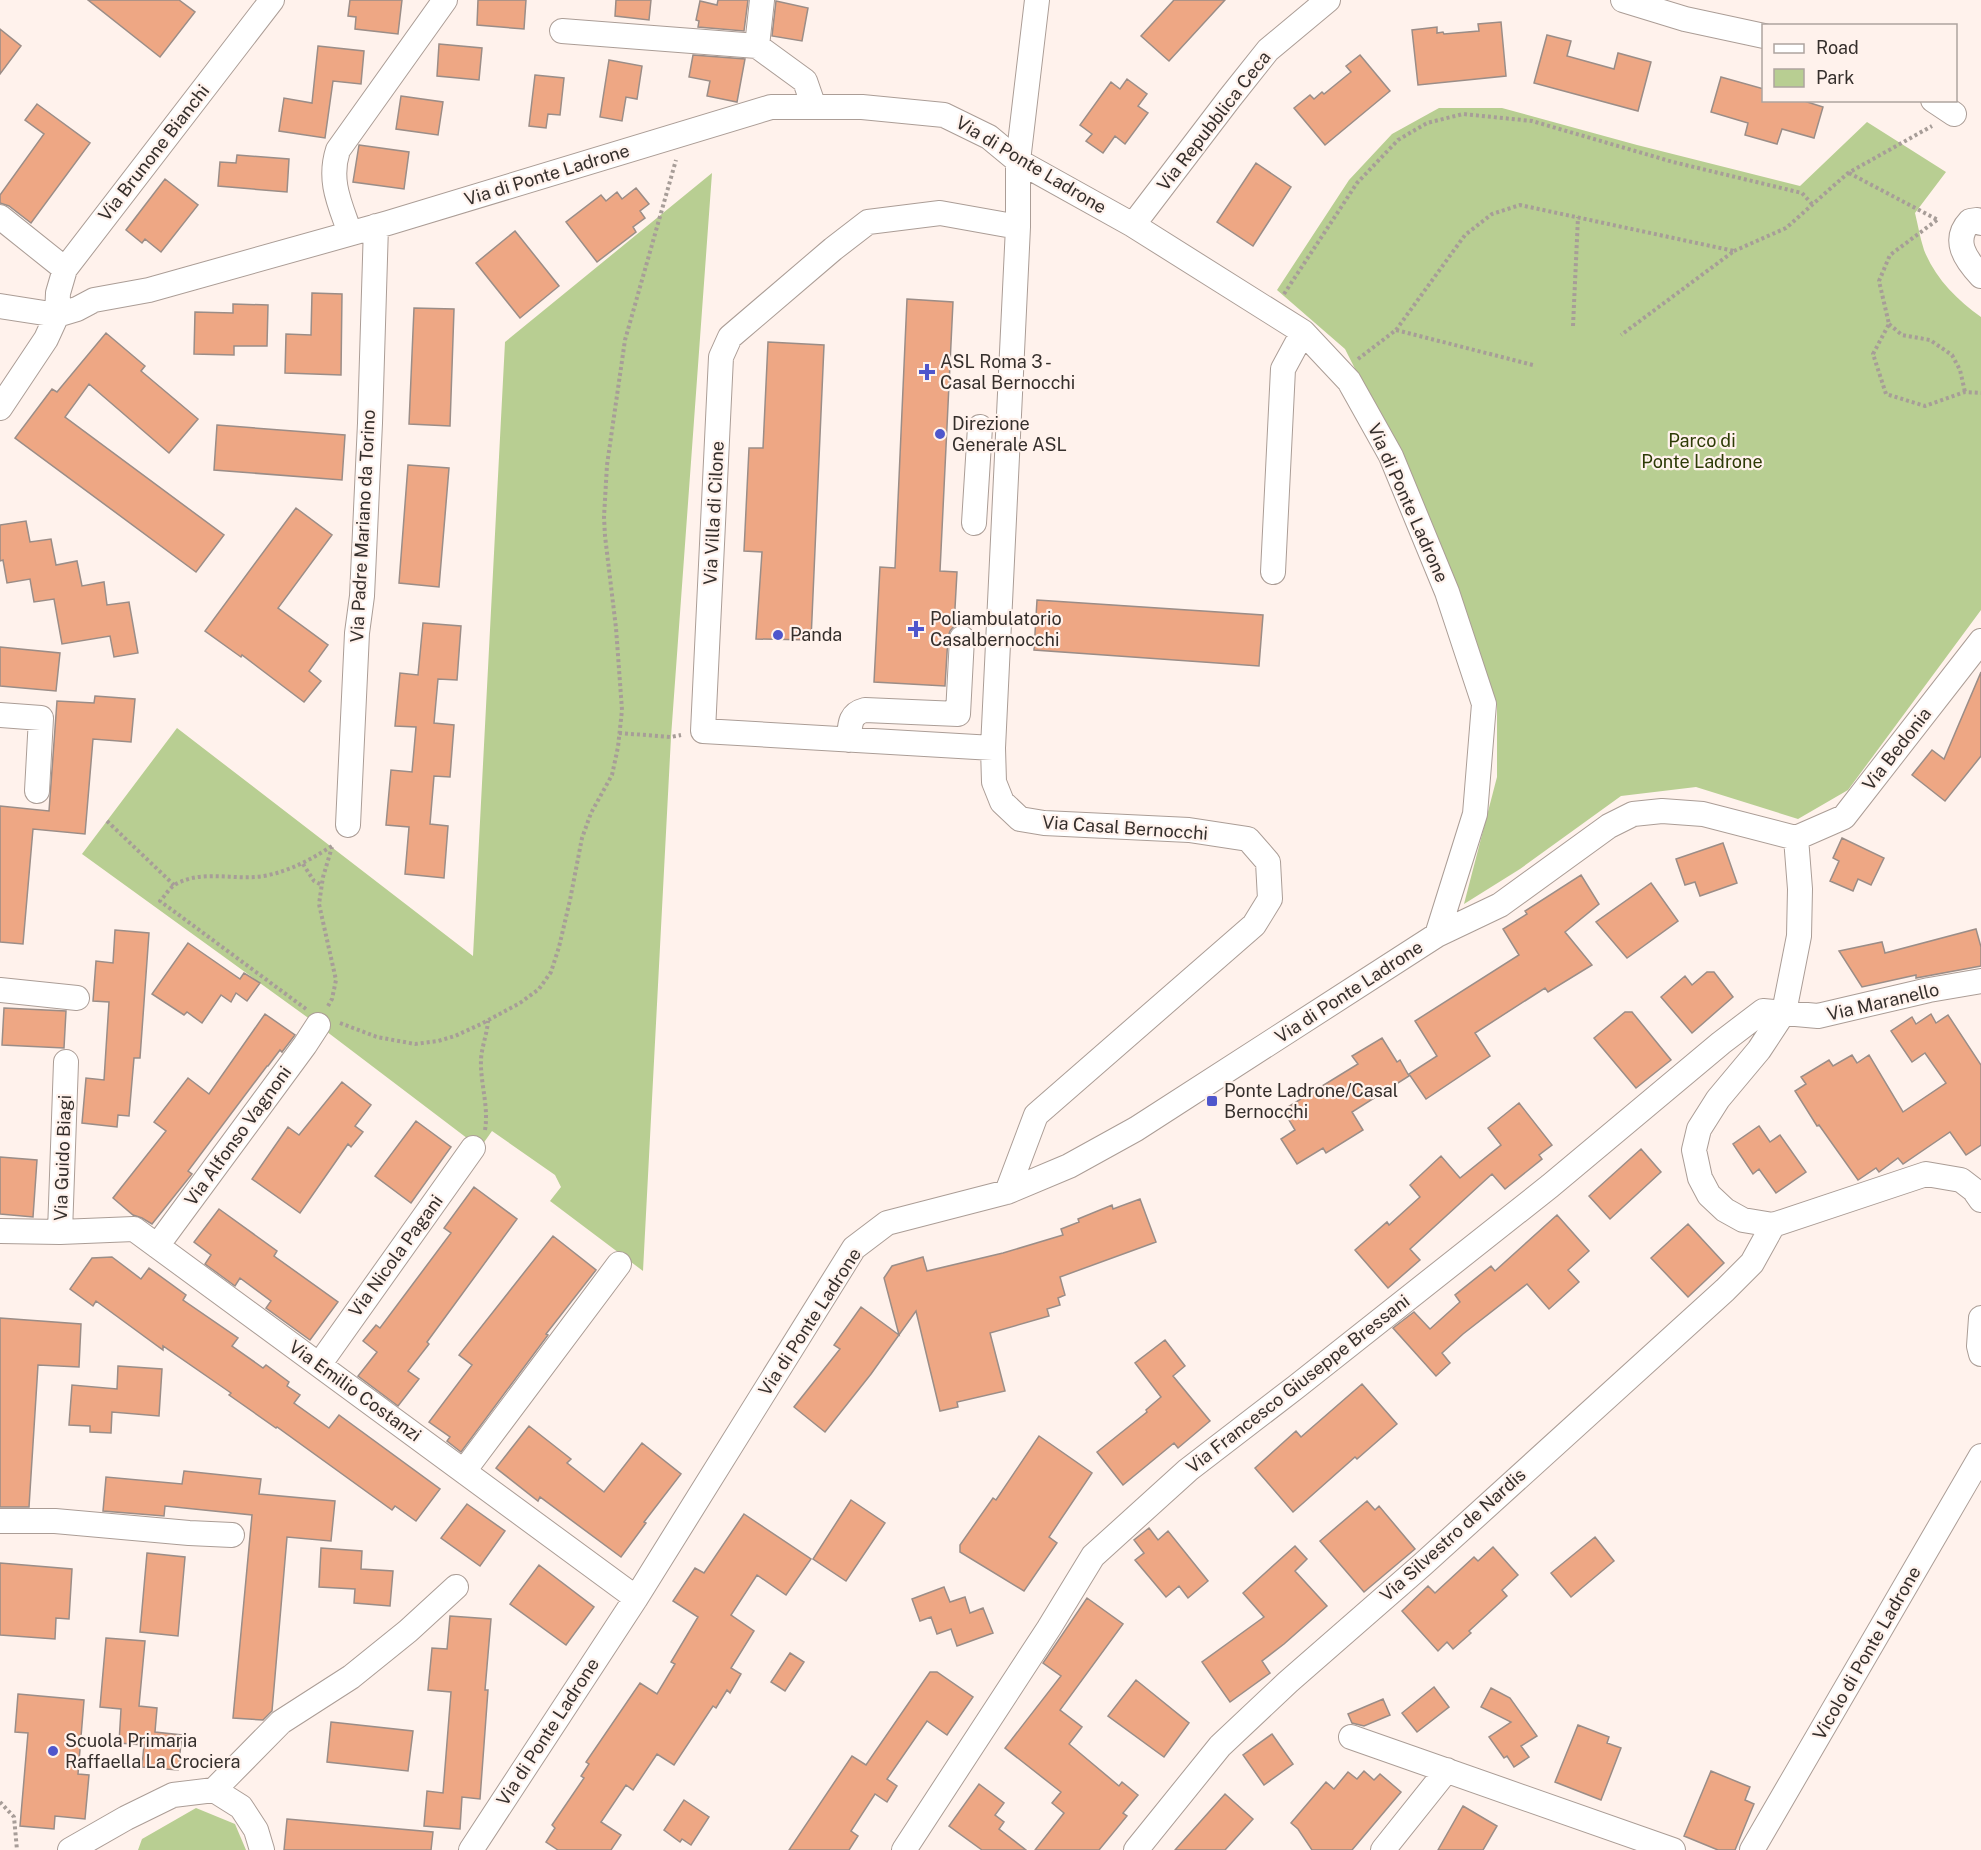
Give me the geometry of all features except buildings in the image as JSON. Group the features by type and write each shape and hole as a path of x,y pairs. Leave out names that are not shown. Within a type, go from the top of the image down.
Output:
{"street":[{"name":"Via Brunone Bianchi","path":"0,408 46,339 57,315 58,293 65,269 272,0"},
{"path":"350,233 333,179 333,165 338,150 445,0"},
{"path":"757,46 762,0"},
{"name":"Via Casal Bernocchi","path":"1007,1192 1036,1115 1254,925 1269,899 1268,862 1248,839 1188,830 1044,823 1020,819 1002,802 994,782 993,748 1018,227 1018,161 1037,0"},
{"name":"Via Repubblica Ceca","path":"1133,225 1268,50 1328,0"},
{"path":"1623,0 1687,9 1762,35"},
{"path":"562,31 757,46 805,81 814,107"},
{"path":"1936,102 1954,114"},
{"name":"Via di Ponte Ladrone","path":"57,315 77,309 94,300 149,290 376,226 771,107 862,107 944,115 989,137 1018,161 1133,225 1304,332 1341,372 1349,381 1391,456 1448,592 1484,704 1475,814 1437,934 1136,1129 1069,1166 1007,1192 887,1223 854,1248 636,1598 471,1850"},
{"name":"Via Villa di Cilone","path":"703,731 721,357 730,337 868,222 940,213 1018,227"},
{"path":"0,217 65,269"},
{"name":"Via Padre Mariano da Torino","path":"348,825 357,633 362,597 376,226"},
{"path":"1972,226 1960,237 1964,252 1981,276"},
{"path":"0,306 57,315"},
{"path":"1273,572 1283,369 1304,332"},
{"path":"974,523 980,427"},
{"path":"849,740 852,717 865,710 958,714 962,638"},
{"name":"Via Bedonia","path":"1796,838 1844,817 1976,655"},
{"path":"0,715 41,718 37,791"},
{"path":"703,731 993,748"},
{"path":"1437,934 1500,905 1609,826 1633,814 1662,811 1703,814 1796,838 1800,890 1799,936 1784,1012 1759,1050 1718,1099 1699,1129 1694,1150 1700,1178 1708,1195 1725,1210 1743,1220 1773,1225 1926,1174 1961,1180 1974,1190 1981,1200"},
{"name":"Via Maranello","path":"1784,1012 1818,1016 1929,990 1981,981"},
{"path":"0,990 77,998"},
{"name":"Via Francesco Giuseppe Bressani","path":"904,1850 1049,1628 1093,1556 1188,1470 1541,1193 1721,1043 1763,1011 1784,1012"},
{"name":"Via Alfonso Vagnoni","path":"158,1246 298,1055 320,1021"},
{"name":"Via Guido Biagi","path":"0,1231 60,1232 66,1062"},
{"name":"Via Nicola Pagani","path":"319,1365 478,1142"},
{"name":"Via Silvestro de Nardis","path":"1136,1850 1220,1746 1288,1682 1422,1565 1725,1290 1752,1263 1773,1225"},
{"name":"Via Emilio Costanzi","path":"60,1232 134,1229 636,1598"},
{"path":"464,1471 620,1264"},
{"path":"1981,1318 1979,1346 1981,1354"},
{"name":"Vicolo di Ponte Ladrone","path":"1752,1850 1981,1456"},
{"path":"0,1521 55,1521 232,1535"},
{"path":"70,1850 126,1818 173,1795 214,1790 281,1722 351,1677 408,1631 456,1587"},
{"path":"1351,1737 1447,1770 1639,1845 1673,1850"},
{"path":"1383,1850 1447,1770"},
{"path":"214,1790 241,1807 256,1830 262,1850"}],"path":[{"path":"1272,312 1357,183 1398,141 1426,123 1463,114 1532,122 1673,162 1802,193 1812,204"},
{"path":"1621,335 1734,251 1786,228 1848,172 1954,114"},
{"path":"320,1021 332,999 336,980 320,904 322,885 332,846 303,864 285,871 261,876 206,876 174,885 160,901 320,1021 378,1037 416,1044 455,1036 488,1021 539,989 551,972 570,900 582,838 591,813 612,775 620,733 622,710 620,676 604,518 607,465 624,340 683,133"},
{"path":"1848,172 1936,220 1972,226"},
{"path":"1341,372 1396,330 1465,235 1492,214 1520,205 1734,251"},
{"path":"1573,326 1578,217"},
{"path":"1936,220 1890,255 1880,281 1889,324 1874,354 1886,394 1926,406 1965,392 1981,393"},
{"path":"1889,324 1902,334 1930,340 1952,355 1960,370 1965,392"},
{"path":"1396,330 1533,364"},
{"path":"620,733 671,737 703,731"},
{"path":"107,821 174,885"},
{"path":"303,864 314,881 322,885"},
{"path":"478,1142 487,1119 481,1057 487,1037 488,1021"},
{"path":"0,1802 14,1817 17,1850"}],"green space":[{"name":"Parco di Ponte Ladrone","path":"1439,108 1502,108 1800,186 1867,122 1946,172 1915,213 1924,250 1934,270 1955,296 1981,317 1981,610 1848,790 1798,819 1696,787 1621,796 1520,869 1464,904 1497,777 1497,704 1427,511 1345,349 1277,290 1349,180 1392,134"},
{"path":"712,173 671,737 643,1271 550,1201 561,1187 555,1175 492,1131 480,1148 318,1025 82,854 177,728 473,956 505,342"},
{"path":"196,1808 235,1824 246,1850 138,1850 142,1839"}],"place":[{"name":"ASL Roma 3 - Casal Bernocchi","path":"927,372"},
{"name":"Direzione Generale ASL","path":"940,434"},
{"name":"Poliambulatorio Casalbernocchi","path":"916,629"},
{"name":"Panda","path":"778,635"},
{"name":"Ponte Ladrone/Casal Bernocchi","path":"1212,1101"},
{"name":"Scuola Primaria Raffaella La Crociera","path":"53,1751"}]}
